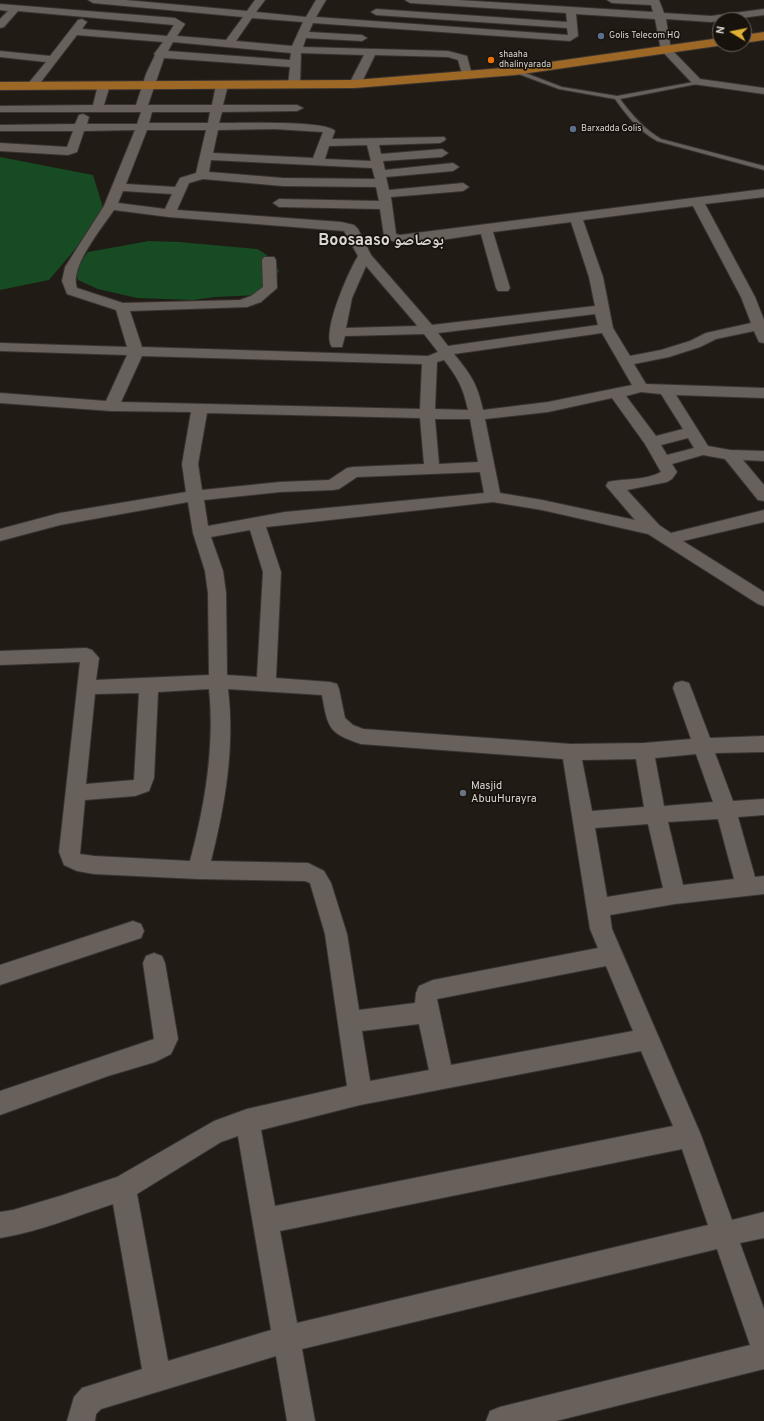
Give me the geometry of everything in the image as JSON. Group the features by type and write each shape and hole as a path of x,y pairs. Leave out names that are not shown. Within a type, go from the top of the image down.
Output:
{"main road":[{"path":"752,38 764,36"},
{"path":"0,86 356,84 515,71 712,43"}],"street":[{"path":"93,0 181,4 251,14 309,20 370,23 416,28 570,38 573,36 571,11"},
{"path":"33,86 98,0"},
{"path":"229,43 260,0"},
{"path":"410,0 453,1 512,7 711,19 764,12"},
{"path":"409,53 423,0"},
{"path":"612,0 654,1 660,17 666,50 697,82 764,91"},
{"path":"447,30 453,1"},
{"path":"294,85 296,50 309,20 319,4 331,9"},
{"path":"0,7 175,21 180,24 159,54 147,84 141,128 135,148 110,206 73,263 69,272 67,284 72,291 122,307 242,304 256,299 270,288 269,260"},
{"path":"512,7 516,21 515,35"},
{"path":"0,25 16,8"},
{"path":"356,51 370,23 370,11 571,25"},
{"path":"75,32 169,38 296,50 456,55 463,58 467,75"},
{"path":"302,35 362,38"},
{"path":"356,84 371,52"},
{"path":"0,54 53,59"},
{"path":"159,54 296,64"},
{"path":"0,147 73,149 78,128 92,108 104,85"},
{"path":"202,175 222,85"},
{"path":"0,109 297,108"},
{"path":"33,148 51,109"},
{"path":"0,128 274,126 326,128 329,131 318,162"},
{"path":"324,143 440,139"},
{"path":"372,141 381,180 390,236 399,239 486,230 576,217 698,203 764,193"},
{"path":"206,156 318,162 381,180 442,153"},
{"path":"275,221 287,160"},
{"path":"279,203 381,180 453,168"},
{"path":"169,213 184,181 202,175 283,182 381,180 464,187"},
{"path":"118,187 180,191"},
{"path":"698,203 748,296 761,325 764,339"},
{"path":"110,206 169,213 349,228 353,232 365,256 428,330 466,378 472,389 493,497"},
{"path":"576,217 596,277 601,297 601,309 606,328 641,388"},
{"path":"486,230 502,288"},
{"path":"336,358 341,310 352,278 365,256"},
{"path":"111,406 136,352 122,307"},
{"path":"338,332 428,330 601,309"},
{"path":"626,361 664,354 695,344 711,336 761,325"},
{"path":"0,348 430,360 445,352 606,328"},
{"path":"430,360 427,414 432,469"},
{"path":"0,398 111,406 477,415 548,407 641,388 764,393"},
{"path":"666,390 703,450"},
{"path":"616,393 652,442 669,472 668,476 653,481 614,486 653,529 764,600"},
{"path":"198,870 212,817 217,784 221,710 218,681 217,593 214,571 201,533 190,464 200,408"},
{"path":"652,442 691,432"},
{"path":"663,461 703,450 730,455 764,456"},
{"path":"730,455 764,496"},
{"path":"0,535 60,519 194,496 280,487 333,485 353,472 486,467"},
{"path":"201,533 285,518 493,497 653,529"},
{"path":"668,539 764,516"},
{"path":"256,523 272,572 266,684"},
{"path":"0,658 86,655 90,658 74,793 69,852 71,859 77,862 94,865 198,870 308,872 317,877 324,890 336,934 360,1094"},
{"path":"86,687 149,686 218,681 330,689 336,722 346,730 361,736 571,752 644,751 702,746 764,744"},
{"path":"74,793 135,788 142,785 144,778 149,686"},
{"path":"597,908 675,895 755,886 702,746 682,688"},
{"path":"644,751 656,816 675,895"},
{"path":"571,752 584,820 601,929 689,1135 764,1346"},
{"path":"584,820 764,807"},
{"path":"0,975 133,931"},
{"path":"442,1077 426,1000 427,993 433,990 612,955"},
{"path":"0,1103 108,1065 155,1051 163,1046 166,1039 154,963"},
{"path":"349,1022 429,1012"},
{"path":"0,1226 60,1209 123,1188 214,1133 247,1120 442,1077 648,1039"},
{"path":"247,1120 301,1421"},
{"path":"264,1221 689,1135"},
{"path":"123,1188 157,1377"},
{"path":"81,1421 84,1407 92,1398 286,1339 764,1225"},
{"path":"500,1421 764,1355"}],"lane":[{"path":"515,71 561,88 617,98 697,82"},
{"path":"617,98 631,119 645,132 659,140 764,168"}],"green space":[{"path":"0,157 93,175 105,214 49,280 0,290"},
{"path":"149,241 179,242 257,249 270,258 279,271 268,291 259,295 215,297 193,300 137,298 98,289 78,280 78,269 88,252"}],"place":[{"name":"Golis Telecom HQ","path":"601,36"},
{"name":"shaaha dhalinyarada","path":"491,60"},
{"name":"Barxadda Golis","path":"573,129"},
{"name":"Masjid AbuuHurayra","path":"463,793"}],"district":[{"name":"Boosaaso بوصاصو","path":"381,242"}]}
